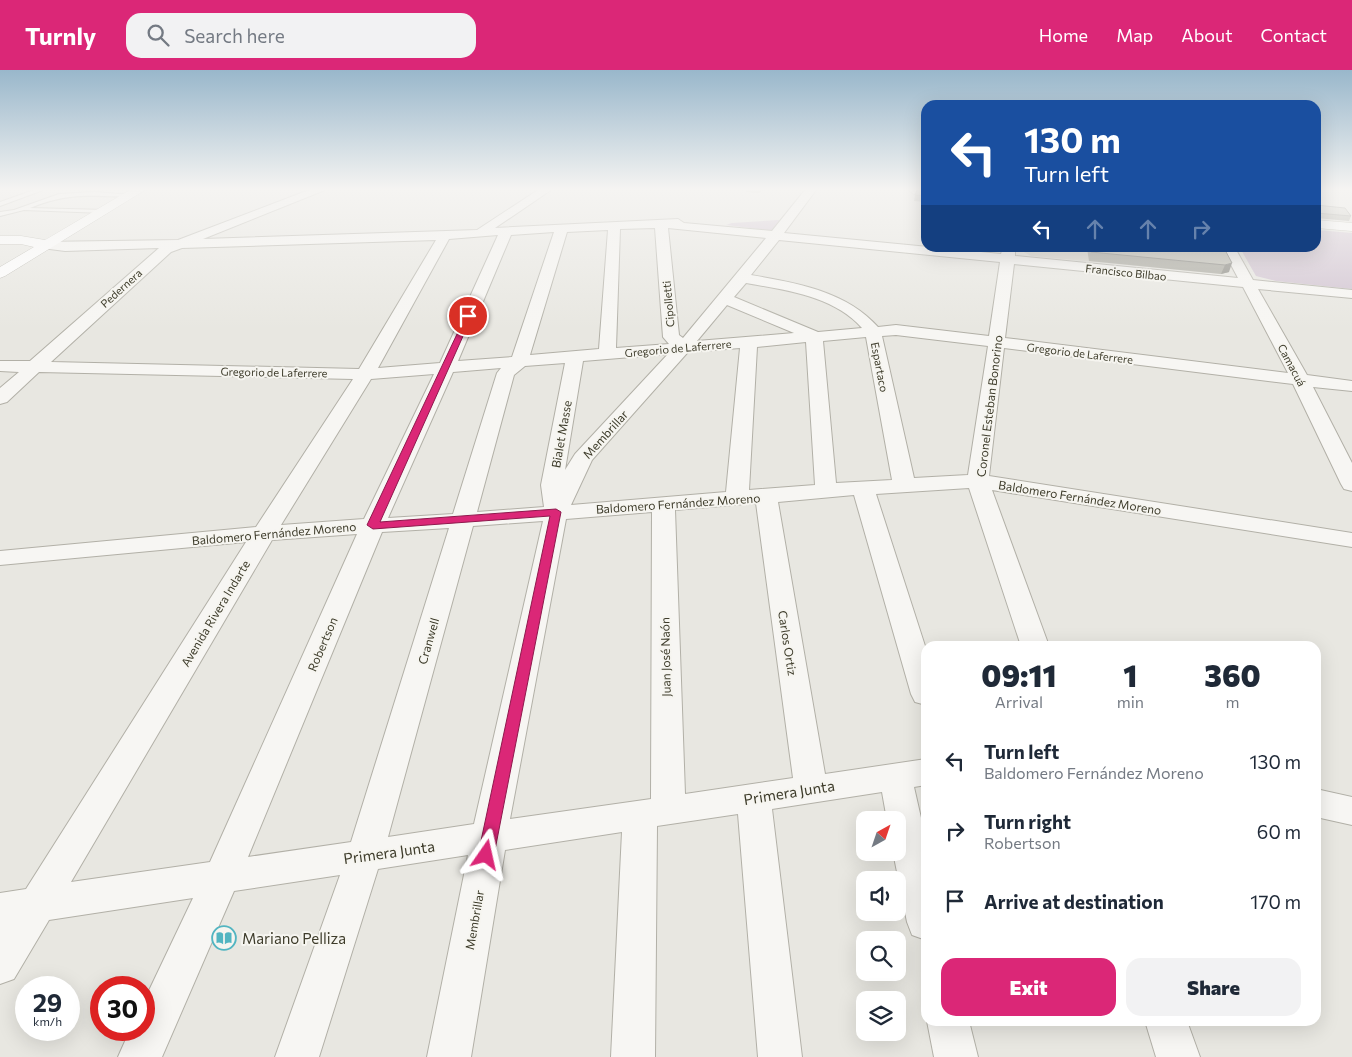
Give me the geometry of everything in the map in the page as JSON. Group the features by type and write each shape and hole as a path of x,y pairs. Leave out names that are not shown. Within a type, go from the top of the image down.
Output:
{"main road":[{"path":"0,273 62,236"},
{"path":"0,239 21,240 47,245"},
{"path":"0,247 47,245"}],"street":[{"name":"Pedernera","path":"0,398 166,249 199,236"},
{"name":"Francisco Bilbao","path":"47,245 65,247 443,236"},
{"name":"Avenida Rivera Indarte","path":"0,965 264,533 365,374 445,236"},
{"name":"Robertson","path":"140,1057 222,876 373,525 446,368 504,236"},
{"name":"Cranwell","path":"297,1057 365,855 506,373 519,362 559,236"},
{"path":"607,355 613,236"},
{"name":"Cipolletti","path":"662,236 670,337 684,348"},
{"name":"Membrillar","path":"449,1057 489,837 556,512 582,458 684,348 742,278 770,236"},
{"name":"Francisco Bilbao","path":"875,236 921,242"},
{"name":"Francisco Bilbao","path":"993,252 1249,285 1352,294"},
{"name":"Camacuá","path":"1231,252 1300,379 1352,484"},
{"name":"Coronel Esteban Bonorino","path":"1008,254 978,481 1033,641"},
{"name":"Espartaco","path":"742,278 782,285 827,299 850,309 865,319 873,331 904,485"},
{"path":"724,298 814,336 826,491"},
{"name":"Gregorio de Laferrere","path":"0,366 365,374 896,330 1352,386"},
{"path":"737,499 748,342"},
{"name":"Bialet Masse","path":"556,512 552,485 575,357"},
{"name":"Baldomero Fernández Moreno","path":"0,558 264,533 464,520 663,503 978,481 1352,540"},
{"path":"863,488 921,678"},
{"name":"Carlos Ortiz","path":"766,497 811,789"},
{"name":"Juan José Naón","path":"633,1057 654,812 663,503"},
{"path":"910,774 921,876"},
{"name":"Primera Junta","path":"0,910 910,774"},
{"path":"754,798 780,1057"},
{"path":"1321,804 1352,811"},
{"path":"949,1026 956,1057"},
{"path":"1168,1026 1178,1057"}],"shaded area":[{"path":"1321,236 1352,236 1352,289 1276,281 1256,276 1242,252 1321,252"},
{"path":"1024,252 1218,252 1229,272 1221,274 1031,256"}],"building":[{"path":"1091,252 1226,252 1232,263 1225,265"}],"place":[{"name":"Mariano Pelliza","path":"224,938"}],"route":[{"path":"468,316 373,525 556,512 486,855"}]}
